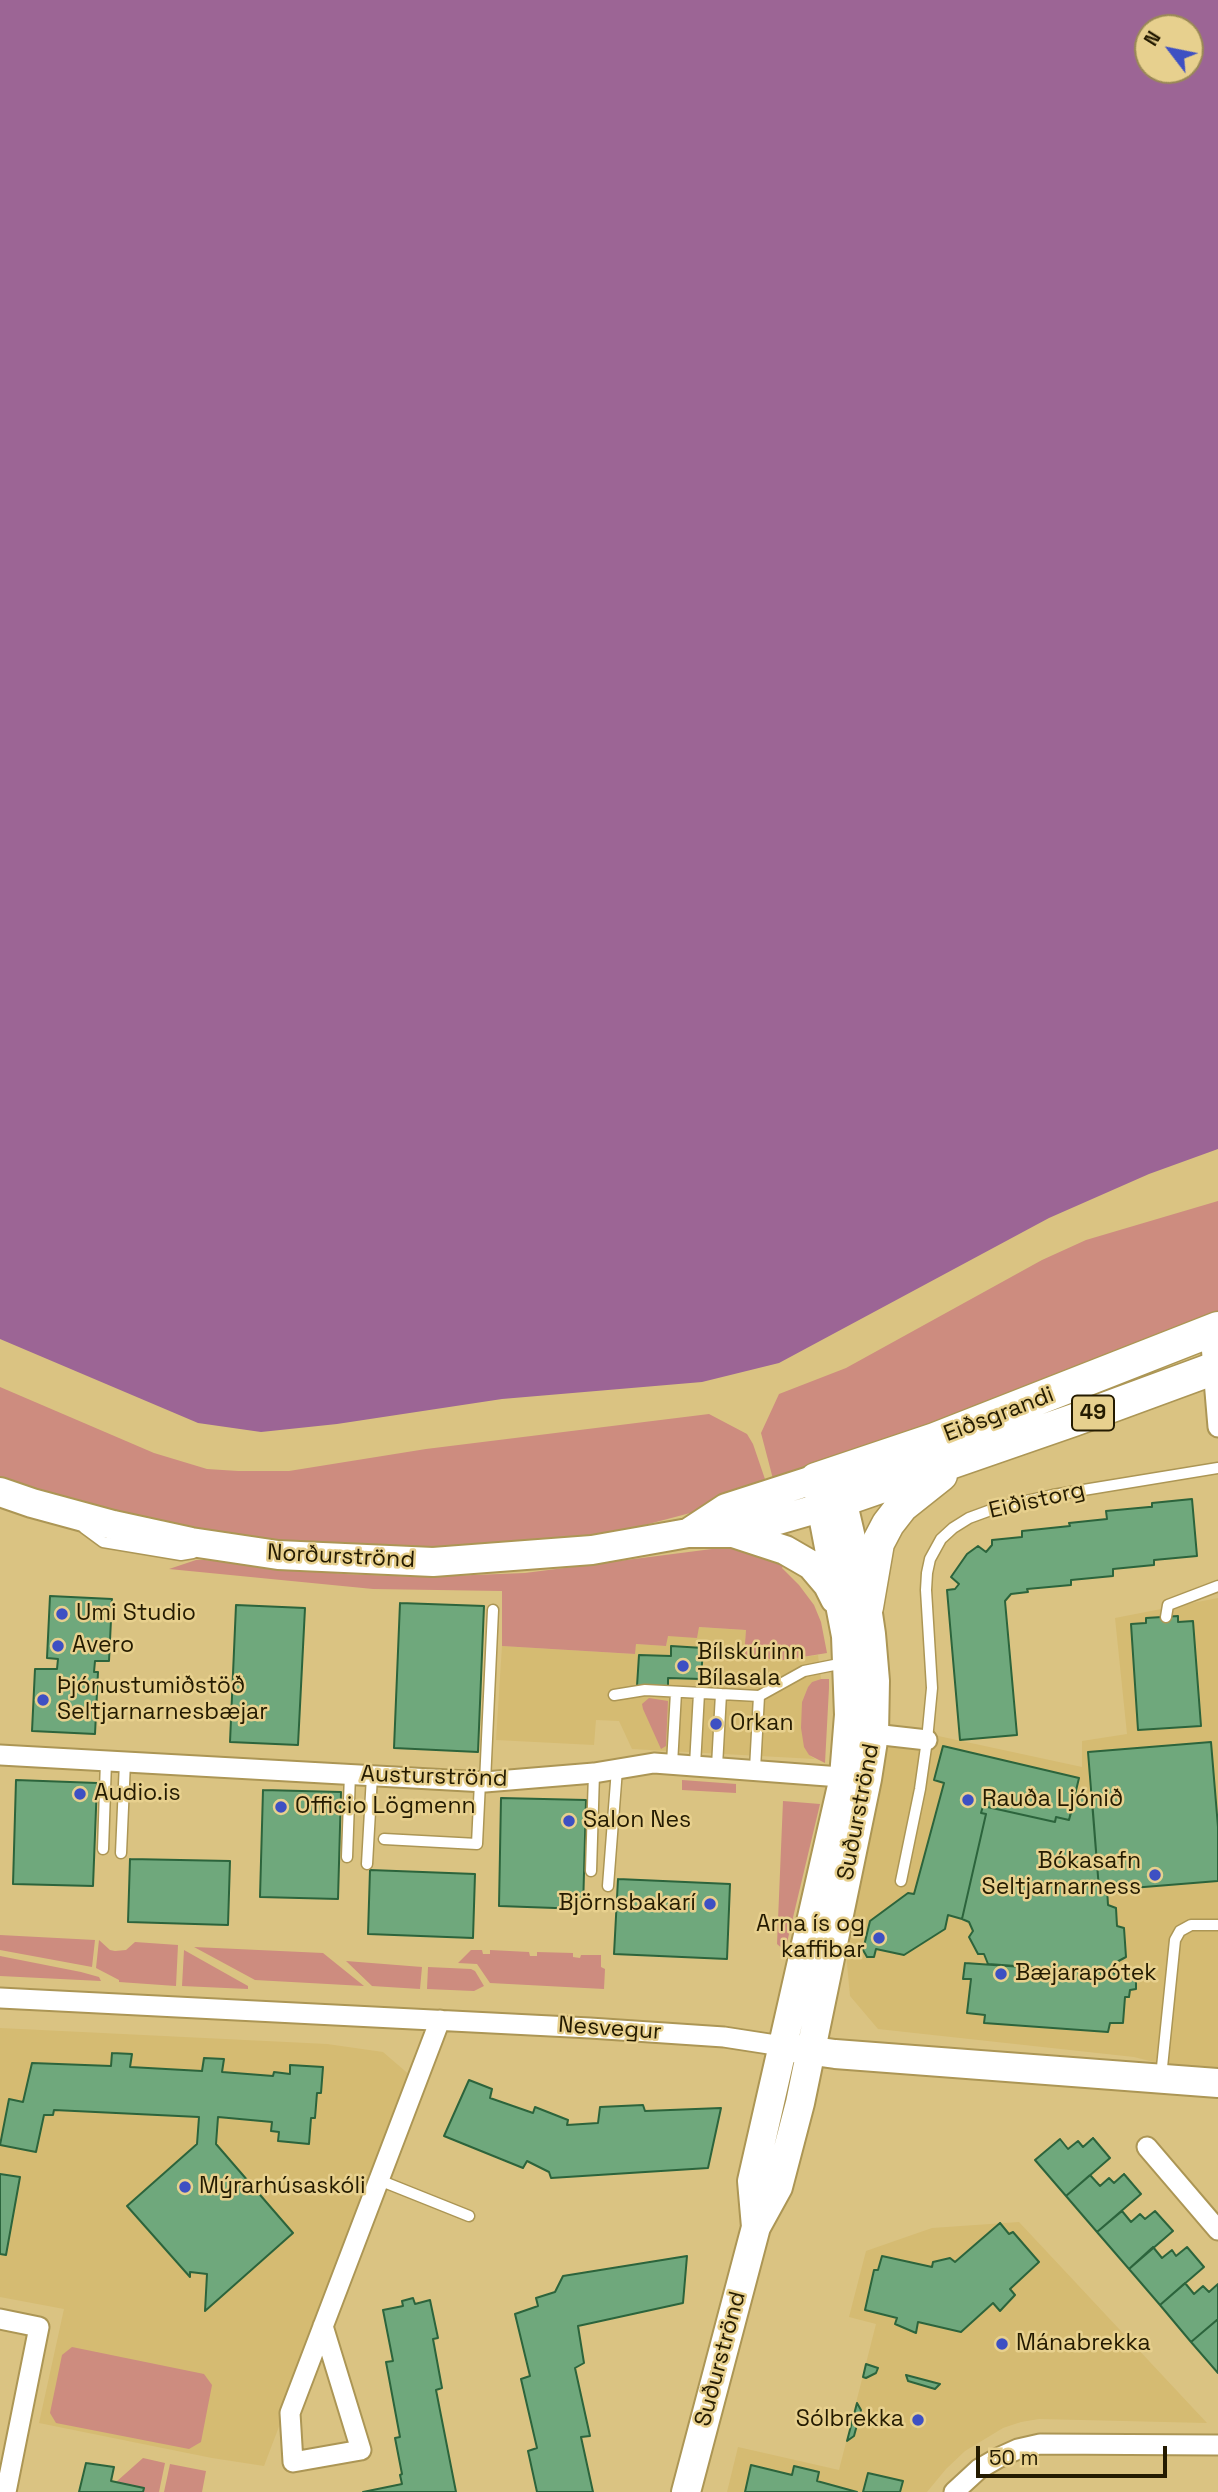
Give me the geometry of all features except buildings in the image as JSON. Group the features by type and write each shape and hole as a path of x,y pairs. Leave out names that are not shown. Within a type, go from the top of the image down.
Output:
{"main road":[{"name":"Eiðsgrandi","path":"829,1490 935,1439 1214,1330"},
{"name":"Eiðsgrandi","path":"829,1490 966,1458 1216,1368"},
{"name":"49","path":"854,1608 878,1543 888,1524 920,1489 966,1458"}],"street":[{"path":"1214,1330 1218,1427"},
{"name":"Norðurströnd","path":"688,1533 726,1508 829,1490"},
{"name":"Norðurströnd","path":"0,1492 126,1528 231,1548 278,1555 433,1562 592,1550 688,1533 733,1533 829,1490"},
{"name":"Suðurströnd","path":"756,2227 752,2181 782,2046 856,1778 874,1734 875,1681 854,1608 829,1490"},
{"path":"733,1533 785,1550 811,1564 828,1585 854,1608"},
{"name":"Suðurströnd","path":"686,2492 756,2227 778,2187 800,2103 856,1778 849,1715 846,1636 854,1608"},
{"path":"874,1734 927,1740"},
{"name":"Austurströnd","path":"0,1755 483,1782 594,1773 654,1763 856,1778"},
{"name":"Nesvegur","path":"0,1998 724,2037 835,2054 1218,2083"},
{"path":"323,2326 361,2450 293,2462 290,2413 323,2326 440,2020"},
{"path":"1147,2147 1218,2230"},
{"path":"0,2319 39,2327 6,2492"},
{"path":"954,2492 979,2469 998,2458 1040,2444 1218,2445"}],"lane":[{"name":"Eiðistorg","path":"901,1881 927,1740 932,1688 926,1590 930,1559 936,1548 953,1528 969,1518 999,1507 1053,1495 1218,1468"},
{"path":"1167,1616 1168,1605 1218,1587"},
{"path":"384,1839 477,1844 493,1610"},
{"path":"614,1695 645,1690 759,1696 804,1671 848,1662"},
{"path":"672,1691 672,1764"},
{"path":"695,1765 699,1693"},
{"path":"717,1766 721,1694"},
{"path":"755,1769 759,1696"},
{"path":"103,1849 116,1762"},
{"path":"116,1762 121,1853"},
{"path":"608,1885 617,1769"},
{"path":"592,1871 594,1773"},
{"path":"347,1857 350,1774"},
{"path":"367,1864 372,1776"},
{"path":"1161,2078 1175,1940 1180,1931 1191,1925 1218,1925"},
{"path":"379,2180 469,2216"}],"shaded area":[{"path":"0,0 1218,0 1218,1149 1149,1174 1049,1218 779,1363 702,1382 502,1399 337,1424 261,1432 198,1423 0,1339"},
{"path":"1218,1201 1218,1315 998,1400 773,1479 761,1433 779,1394 846,1368 1042,1260 1086,1240"},
{"path":"0,1387 154,1453 207,1469 238,1471 289,1471 426,1449 709,1414 747,1434 767,1485 694,1512 622,1531 555,1543 407,1550 283,1542 103,1509 0,1478"},
{"path":"743,1545 787,1560 782,1568 814,1605 821,1622 827,1653 784,1660 744,1657 746,1630 699,1627 697,1638 668,1636 666,1646 636,1644 635,1654 502,1646 502,1591 373,1589 169,1569 196,1560 205,1560 344,1574 422,1577 525,1573"},
{"path":"1218,1598 1218,2073 1178,2068 1134,2057 878,2029 850,1996 845,1942 892,1726 1082,1767 1082,1741 1127,1734 1115,1618"},
{"path":"698,1627 746,1630 745,1657 784,1660 818,1655 821,1679 812,1682 802,1702 809,1755 815,1759 632,1749 619,1721 596,1720 594,1745 496,1740 502,1646 634,1654 636,1644 666,1646 667,1636"},
{"path":"829,1679 825,1763 809,1755 804,1747 801,1728 802,1702 808,1687 812,1682"},
{"path":"649,1698 668,1701 666,1746 661,1749 643,1709 642,1704"},
{"path":"682,1780 736,1784 736,1793 682,1790"},
{"path":"783,1801 820,1804 785,1951 777,1944"},
{"path":"0,1935 95,1940 92,1967 0,1950"},
{"path":"99,1940 115,1951 126,1950 135,1942 178,1945 176,1986 119,1982 96,1968"},
{"path":"194,1947 323,1953 364,1986 255,1980"},
{"path":"184,1950 248,1986 248,1989 182,1986"},
{"path":"471,1950 482,1950 483,1954 490,1954 490,1950 529,1952 530,1956 537,1956 537,1952 573,1953 573,1957 580,1958 581,1955 601,1955 601,1967 605,1969 604,1989 490,1983 477,1964 458,1963"},
{"path":"0,1956 81,1972 99,1977 101,1981 0,1976"},
{"path":"346,1961 422,1967 420,1989 372,1986"},
{"path":"428,1967 471,1969 484,1986 474,1991 427,1989"},
{"name":"Mýrarhúsaskóli","path":"0,2028 327,2044 383,2052 412,2077 264,2466 39,2423 64,2309 0,2297"},
{"name":"Mánabrekka","path":"1019,2222 1207,2423 1039,2419 1021,2422 1003,2428 965,2451 927,2492 727,2492 738,2447 839,2470 876,2324 849,2317 866,2251 932,2228"},
{"path":"72,2347 204,2374 212,2385 201,2442 189,2449 56,2423 50,2413 62,2355"},
{"path":"143,2458 165,2463 159,2492 143,2492 116,2482"},
{"path":"170,2464 206,2471 202,2492 164,2492"}],"place":[{"name":"Umi Studio","path":"62,1614"},
{"name":"Avero","path":"58,1646"},
{"name":"Bílskúrinn Bílasala","path":"683,1666"},
{"name":"Þjónustumiðstöð Seltjarnarnesbæjar","path":"43,1700"},
{"name":"Orkan","path":"716,1724"},
{"name":"Audio.is","path":"80,1794"},
{"name":"Rauða Ljónið","path":"968,1800"},
{"name":"Officio Lögmenn","path":"281,1807"},
{"name":"Salon Nes","path":"569,1821"},
{"name":"Bókasafn Seltjarnarness","path":"1155,1875"},
{"name":"Björnsbakarí","path":"710,1904"},
{"name":"Arna ís og kaffibar","path":"879,1938"},
{"name":"Bæjarapótek","path":"1001,1974"},
{"name":"Mýrarhúsaskóli","path":"185,2187"},
{"name":"Mánabrekka","path":"1002,2344"},
{"name":"Sólbrekka","path":"918,2420"}]}
